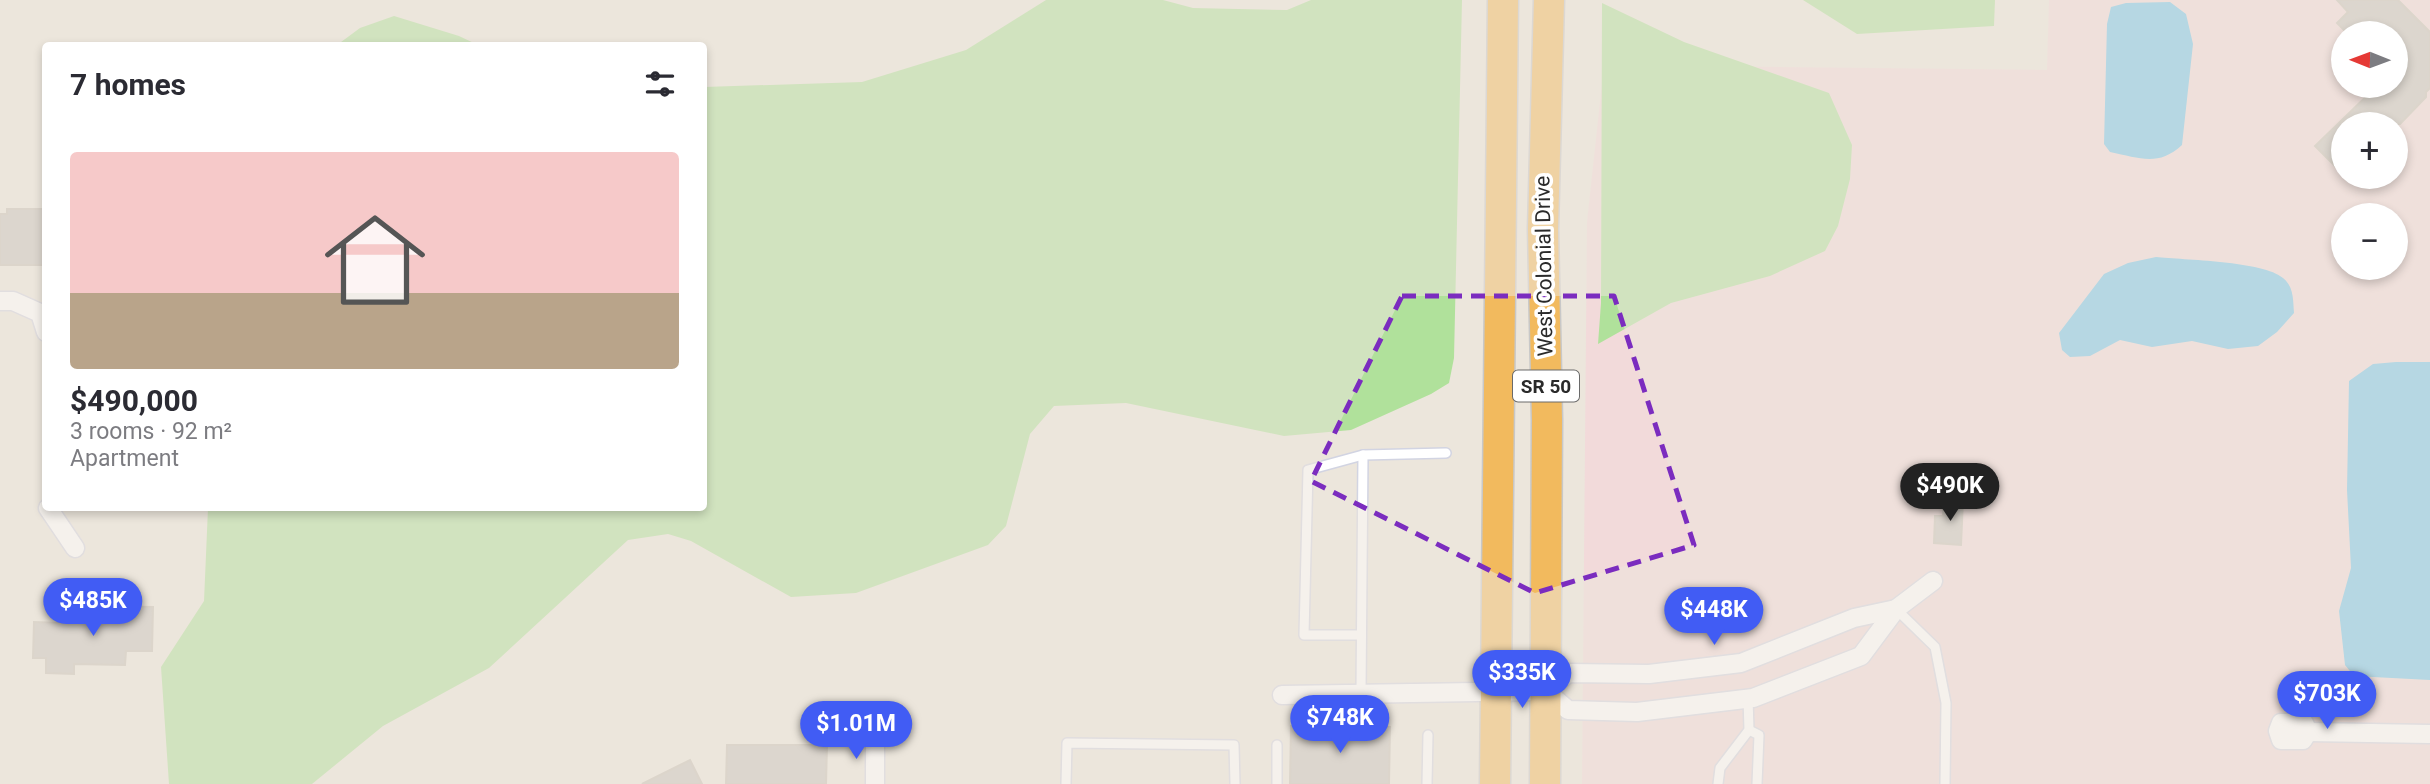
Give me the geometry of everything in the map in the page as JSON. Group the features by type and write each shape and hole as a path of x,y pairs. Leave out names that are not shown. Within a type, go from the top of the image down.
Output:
{"highway":[{"name":"West Colonial Drive","path":"1495,784 1503,0"},
{"name":"West Colonial Drive","path":"1545,784 1547,420 1543,229 1549,0"}],"street":[{"path":"0,301 13,301 40,313 42,319"},
{"path":"50,511 75,548"},
{"path":"1546,691 1568,710 1637,712 1748,698 1861,656 1896,608 1933,581"},
{"path":"1282,695 1546,691 1568,673 1649,674 1741,663 1854,618 1896,608"},
{"path":"2273,732 2281,740 2303,740 2308,732 2430,734"},
{"path":"875,737 875,784"}],"lane":[{"path":"1361,635 1304,635 1308,470 1363,455 1446,453"},
{"path":"1361,693 1363,455"},
{"path":"1896,608 1935,647 1946,703 1945,784"},
{"path":"1718,784 1720,768 1749,730 1748,698"},
{"path":"1749,730 1759,735 1757,784"},
{"path":"1427,784 1428,735"},
{"path":"1066,784 1067,743 1234,745 1235,784"},
{"path":"1277,745 1277,784"}],"highlighted area":[{"path":"1402,296 1614,296 1694,545 1535,593 1311,481"}],"shaded area":[{"path":"2049,0 2430,0 2430,784 1582,784 1587,222 1604,65 2047,70"}],"green space":[{"path":"1046,0 1163,0 1193,8 1287,10 1311,0 1462,0 1454,358 1449,383 1431,394 1351,430 1284,436 1126,403 1054,406 1030,434 1006,526 988,545 856,593 791,597 691,541 668,534 628,540 489,668 383,726 312,784 169,784 161,667 204,601 208,511 707,511 707,87 862,82 966,50"},
{"path":"1803,0 1995,0 1994,26 1857,34"},
{"path":"1602,3 1684,42 1829,93 1852,145 1850,179 1838,226 1825,251 1770,276 1671,303 1598,344 1601,303"},
{"path":"394,16 472,42 341,42 360,28"}],"water":[{"path":"2170,2 2186,14 2193,44 2182,145 2165,156 2148,159 2110,152 2104,144 2107,24 2111,7 2126,3"},
{"path":"2156,257 2242,265 2273,272 2289,285 2294,313 2277,332 2258,346 2228,349 2192,341 2152,347 2120,340 2090,356 2070,357 2062,350 2059,333 2104,274 2128,263"},
{"path":"2430,362 2430,680 2354,676 2345,665 2339,611 2351,568 2347,490 2349,381 2373,364"}],"building":[{"path":"2337,0 2398,0 2430,32 2430,88 2426,97 2408,116 2408,112 2350,112 2365,98 2408,98 2408,21 2339,21 2348,12"},
{"path":"2331,131 2331,162 2315,146"},
{"path":"7,209 42,209 42,265 0,265 0,214 7,214"},
{"path":"1944,498 1963,500 1961,545 1934,543 1935,516 1943,516"},
{"path":"100,606 153,607 152,651 126,651 125,665 74,664 74,674 46,673 46,658 33,658 34,622 61,623 61,611 100,612"},
{"path":"1291,726 1390,727 1389,784 1290,784"},
{"path":"727,745 827,745 826,784 726,784"},
{"path":"690,760 702,784 642,784"}]}
